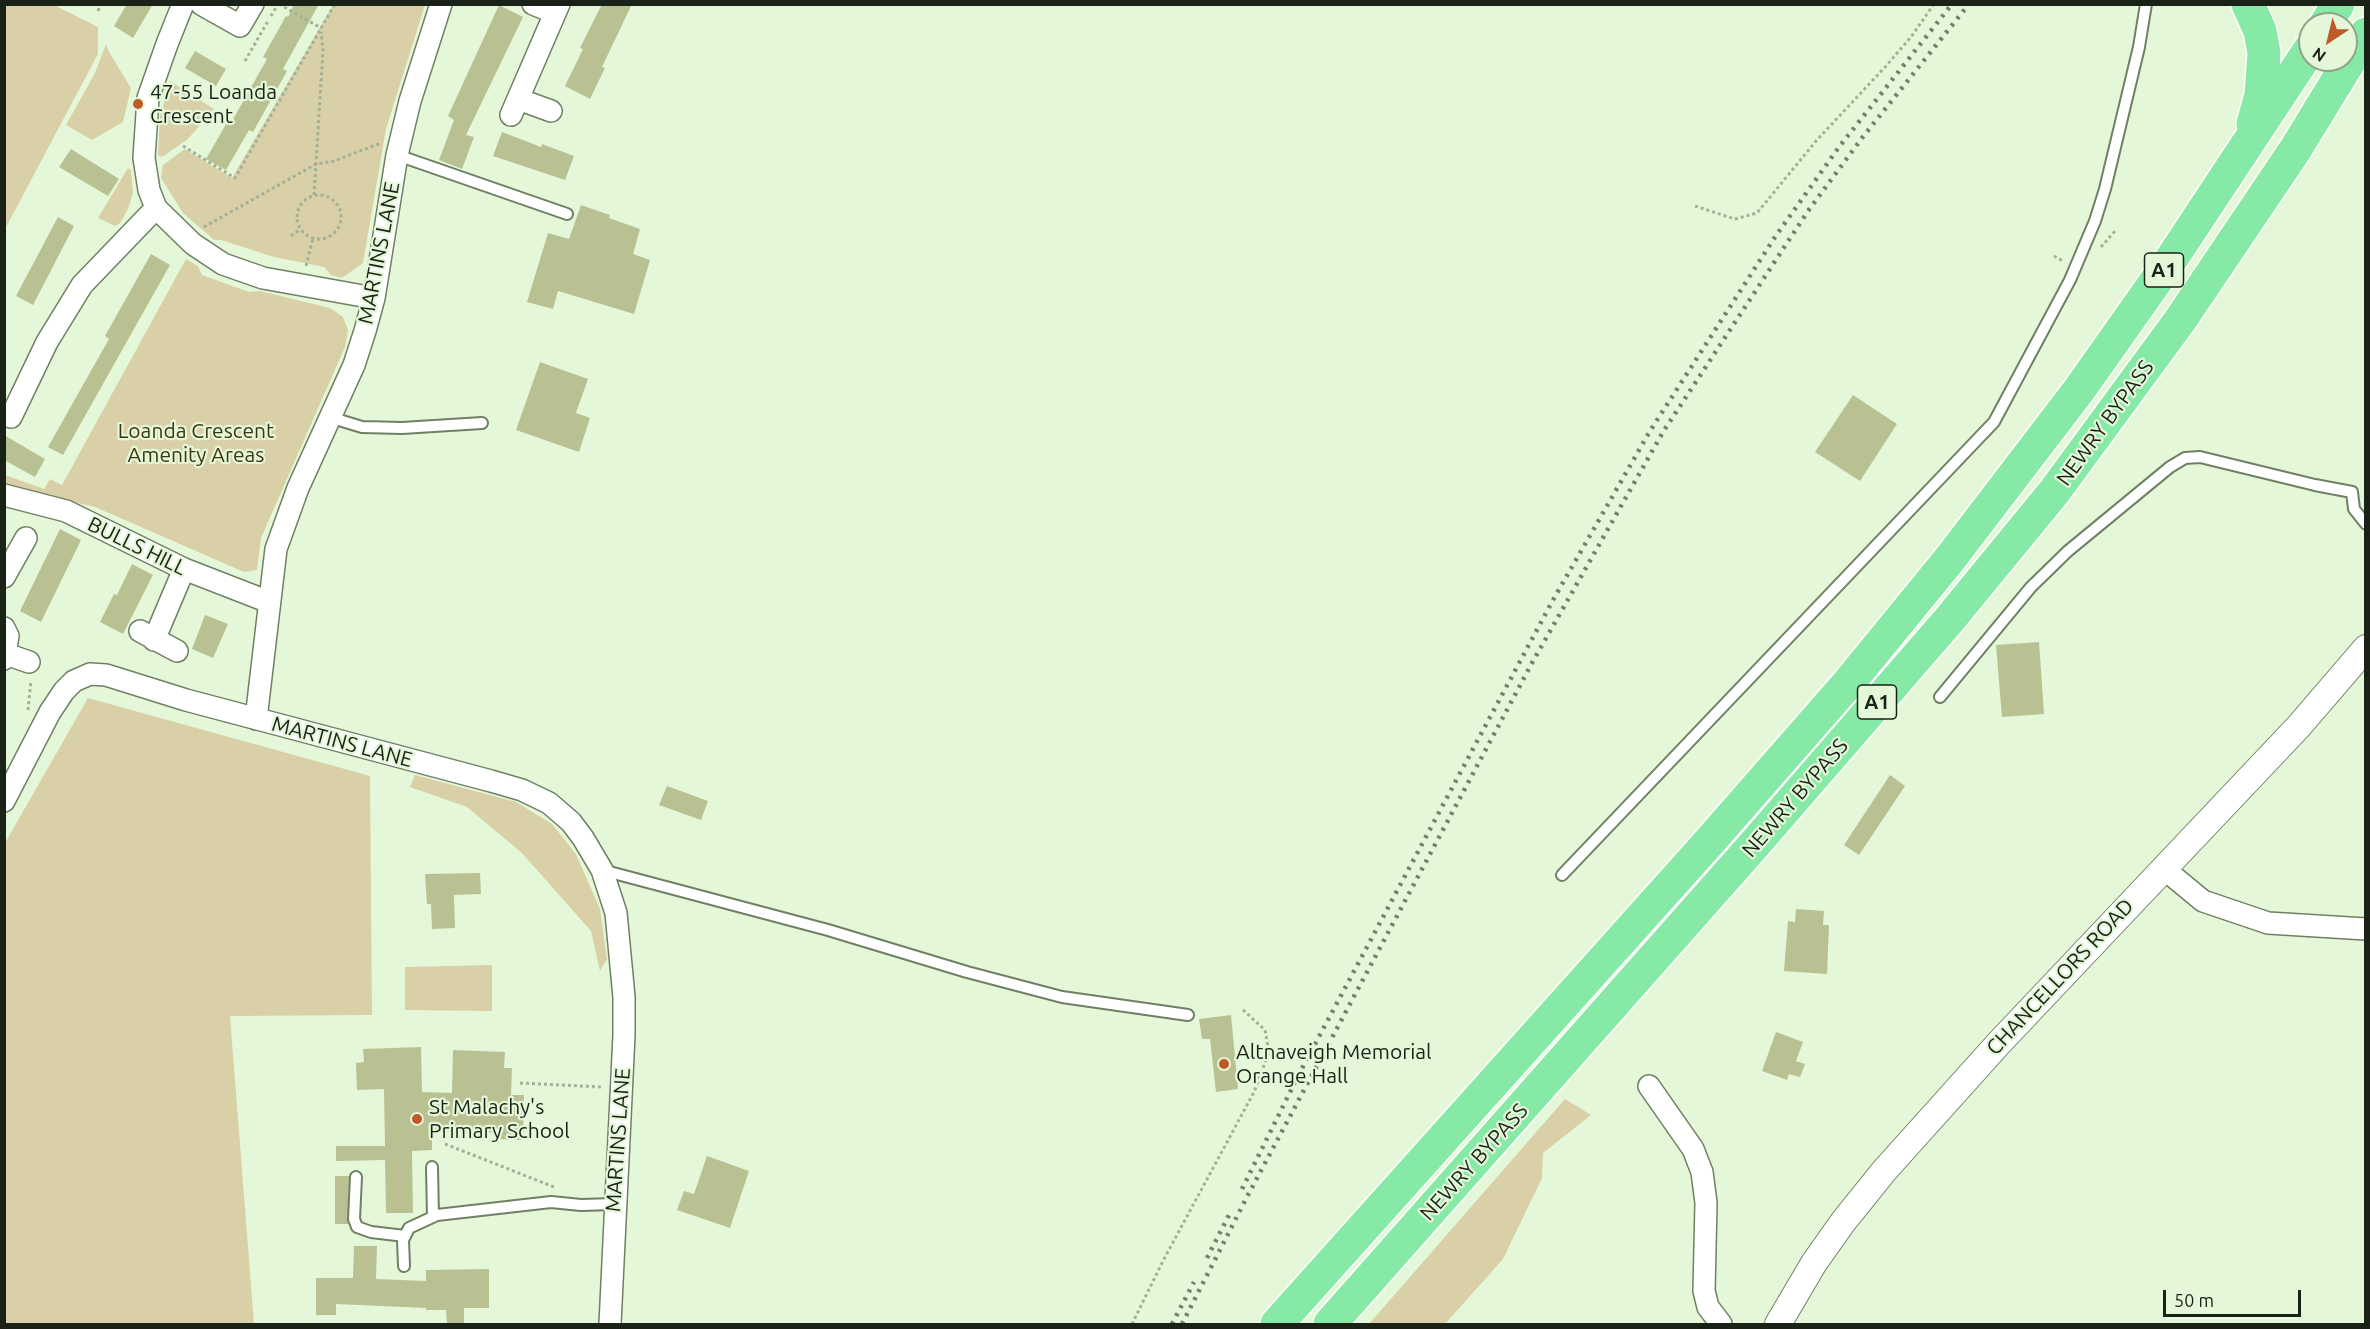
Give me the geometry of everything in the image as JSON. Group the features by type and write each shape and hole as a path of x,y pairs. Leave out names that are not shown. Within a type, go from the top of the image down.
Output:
{"highway":[{"path":"2246,149 2261,95 2264,63 2260,31 2248,4"},
{"name":"NEWRY BYPASS","path":"1330,1324 1753,846 1949,620 2054,492 2188,309 2295,150 2366,34"},
{"name":"NEWRY BYPASS","path":"1277,1324 1520,1056 1850,681 1949,560 2079,390 2168,264 2298,68"}],"street":[{"path":"183,4 166,44 148,98 144,158 149,190 156,208 193,244 223,264 263,278 374,298"},
{"path":"201,4 240,26 253,4"},
{"name":"MARTINS LANE","path":"441,4 410,101 400,145 374,298 354,365 298,488 276,549 256,719 522,790 549,803 571,822 602,870 616,913 624,997 622,1089 614,1204 610,1324"},
{"path":"533,4 557,9 515,107 551,111"},
{"path":"11,417 47,342 82,285 156,208"},
{"name":"BULLS HILL","path":"4,495 66,511 184,569 269,602"},
{"path":"4,577 16,548"},
{"path":"177,651 147,636 184,569"},
{"path":"4,628 8,636 5,657 29,662"},
{"name":"CHANCELLORS ROAD","path":"1778,1324 1814,1263 1843,1222 1933,1114 2299,726 2366,648"},
{"path":"4,801 63,691 74,681 90,674 106,675 256,719"},
{"path":"2163,868 2203,901 2268,923 2366,929"},
{"path":"1649,1086 1693,1149 1702,1172 1706,1203 1704,1291 1708,1307 1721,1324"}],"lane":[{"path":"1562,875 1994,422 2070,280 2095,221 2105,189 2139,47 2146,4"},
{"path":"400,145 567,214"},
{"path":"329,417 362,427 402,428 482,423"},
{"path":"1940,697 2031,586 2076,544 2170,467 2185,458 2200,457 2315,486 2352,492 2354,509 2366,524"},
{"path":"602,870 828,930 967,972 1062,997 1188,1015"},
{"path":"432,1167 433,1217"},
{"path":"356,1178 354,1219 357,1227 371,1232 405,1236"},
{"path":"404,1266 403,1240 409,1228 433,1217 551,1202 580,1205 614,1204"}],"path":[{"path":"98,11 101,4"},
{"path":"245,61 278,4 321,29"},
{"path":"183,146 235,178 335,4"},
{"path":"1695,206 1735,219 1757,213 1816,141 1893,59 1934,4"},
{"path":"315,195 323,50 321,29"},
{"path":"196,231 316,164 400,145"},
{"path":"315,195 330,198 339,208 341,215 338,228 333,234 320,239 313,238 301,230 297,215 303,201 315,195"},
{"path":"291,236 301,230"},
{"path":"306,268 313,238"},
{"path":"29,662 31,681 28,718 30,725 39,734"},
{"path":"1132,1324 1164,1259 1254,1092 1269,1052 1265,1030 1242,1009"},
{"path":"520,1083 603,1087"},
{"path":"445,1144 561,1188"}],"green space":[{"path":"5,4 54,5 98,27 98,54 5,229"},
{"path":"333,5 425,5 386,129 363,263 342,278 331,275 324,267 274,257 221,240 214,240 183,213 161,178 163,165 185,149 232,178"},
{"path":"106,44 131,88 123,122 92,140 66,125 95,73"},
{"path":"170,81 214,109 188,139 162,157 158,155 160,117"},
{"path":"128,168 131,170 133,193 128,209 120,223 115,226 98,218"},
{"name":"Loanda Crescent Amenity Areas","path":"186,259 198,266 202,275 249,292 260,291 330,308 343,317 348,330 345,347 261,538 257,570 244,572 95,507 5,486 5,475 44,489 50,479 62,485"},
{"path":"88,698 370,776 372,1015 230,1016 254,1324 5,1324 5,843"},
{"path":"415,775 516,802 552,824 576,854 600,909 607,959 600,971 591,931 522,853 467,807 410,787"},
{"path":"492,965 492,1011 405,1010 405,967"},
{"path":"1565,1099 1591,1115 1543,1153 1542,1178 1503,1259 1445,1324 1369,1324"}],"building":[{"path":"127,4 153,4 133,38 114,26"},
{"path":"294,4 319,4 283,69 287,71 253,132 249,130 226,170 206,159 229,119 232,121 267,59 263,57"},
{"path":"602,4 632,4 602,67 605,68 590,99 565,86 583,49 580,48"},
{"path":"499,5 523,17 466,135 474,137 462,169 439,160 454,120 448,116"},
{"path":"195,51 226,69 216,86 185,68"},
{"path":"502,132 541,147 542,144 574,156 565,180 493,156"},
{"path":"71,149 119,179 108,196 59,167"},
{"path":"581,205 640,229 633,254 650,260 634,314 558,291 553,309 527,302 548,233 569,239"},
{"path":"58,217 74,226 33,305 16,296"},
{"path":"151,254 170,265 63,455 48,447 109,339 105,336"},
{"path":"540,362 588,379 576,413 590,418 579,452 516,430"},
{"path":"1853,395 1897,424 1860,481 1815,452"},
{"path":"4,435 45,459 35,477 4,460"},
{"path":"60,529 81,540 41,622 20,611"},
{"path":"132,564 153,575 123,634 100,622 114,594 117,595"},
{"path":"205,615 228,624 213,658 192,649"},
{"path":"2039,642 2044,714 2002,717 1996,645"},
{"path":"1890,775 1905,786 1859,855 1844,845"},
{"path":"667,786 708,801 701,820 659,805"},
{"path":"480,873 481,894 454,895 455,928 432,929 431,904 427,904 425,874"},
{"path":"1796,909 1824,911 1823,925 1829,925 1827,974 1784,971 1788,921 1795,922"},
{"name":"Altnaveigh Memorial Orange Hall","path":"1231,1015 1238,1089 1216,1092 1210,1039 1202,1039 1199,1019"},
{"path":"1776,1032 1803,1042 1796,1061 1805,1064 1800,1077 1789,1074 1787,1080 1762,1071"},
{"path":"421,1047 422,1092 452,1093 453,1050 505,1052 504,1068 512,1068 511,1095 524,1095 523,1140 497,1139 497,1133 432,1131 432,1150 412,1151 413,1213 386,1213 385,1160 336,1161 336,1146 385,1146 384,1089 357,1090 356,1063 364,1062 363,1049"},
{"path":"707,1156 749,1171 730,1228 677,1210 684,1191 694,1194"},
{"path":"335,1176 349,1176 348,1224 335,1224"},
{"path":"354,1246 377,1246 376,1279 426,1281 426,1270 489,1269 489,1308 464,1308 464,1324 447,1324 446,1310 426,1310 426,1308 336,1304 336,1315 316,1315 316,1278 353,1278"}],"railway":[{"path":"1242,1189 1299,1074 1553,600 1650,431 1775,237 1839,147 1952,4"},
{"path":"1182,1324 1248,1195 1532,663 1663,432 1808,211 1862,138 1969,4"},
{"path":"1207,1258 1230,1213"},
{"path":"1172,1324 1194,1282"}],"place":[{"name":"47-55 Loanda Crescent","path":"138,104"},
{"name":"Altnaveigh Memorial Orange Hall","path":"1224,1064"},
{"name":"St Malachy's Primary School","path":"417,1119"}]}
